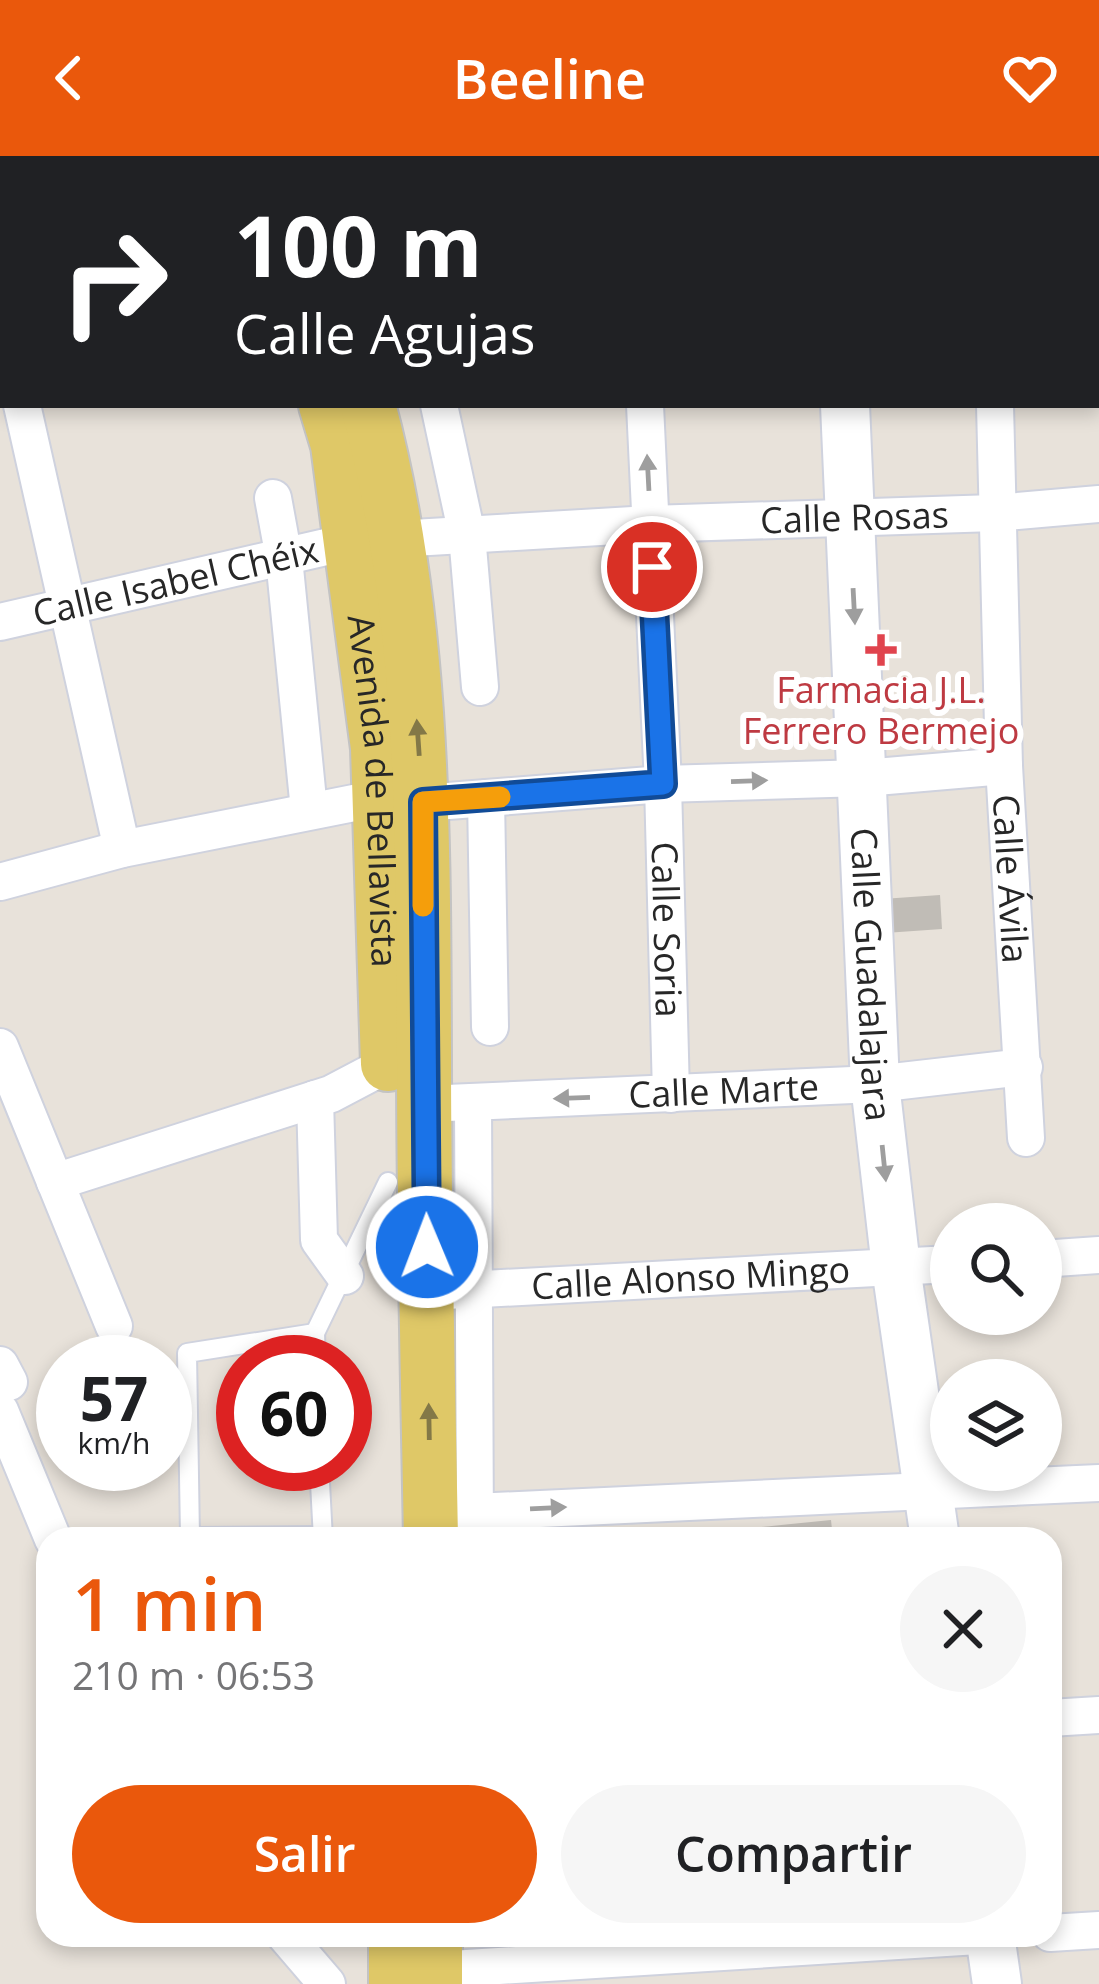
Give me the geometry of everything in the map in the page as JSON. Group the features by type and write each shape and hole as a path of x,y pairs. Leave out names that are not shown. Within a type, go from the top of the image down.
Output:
{"main road":[{"name":"Avenida de Bellavista","path":"327,408 374,540"},
{"name":"Avenida de Bellavista","path":"368,408 378,748 401,800 448,1103 450,1291 441,1527"},
{"name":"Avenida de Bellavista","path":"401,800 388,1064 388,1182 441,1527"}],"street":[{"path":"23,408 122,849"},
{"path":"440,408 467,536 480,687"},
{"name":"Calle Soria","path":"645,408 663,784 671,1094"},
{"name":"Calle Guadalajara","path":"845,408 875,1084 933,1527"},
{"name":"Calle Ávila","path":"995,408 1004,766 1026,1138"},
{"name":"Avenida de Bellavista","path":"273,498 284,558 309,811"},
{"name":"Calle Rosas","path":"374,540 650,524 995,513 1099,504"},
{"name":"Calle Isabel Chéix","path":"0,622 374,540"},
{"path":"0,882 122,849 309,811 401,800 864,778 1004,766"},
{"path":"486,798 490,1027"},
{"path":"0,1047 114,1326"},
{"path":"55,1182 315,1099 388,1064"},
{"name":"Calle Marte","path":"448,1103 875,1084 1024,1067"},
{"path":"315,1099 319,1240 345,1276"},
{"path":"1062,1257 1099,1255"},
{"name":"Calle Alonso Mingo","path":"450,1291 930,1265"},
{"path":"3,1386 49,1527"},
{"path":"454,1527 928,1490 1099,1483"},
{"path":"1062,1717 1099,1715"},
{"path":"1062,1932 1099,1930"},
{"path":"295,1947 327,1984"},
{"path":"437,1965 770,1947"},
{"path":"993,1947 997,1984"}],"lane":[{"path":"190,1527 187,1353 315,1333 388,1182"},
{"path":"320,1491 322,1527"}],"building":[{"path":"940,895 942,929 885,933 882,899"},
{"path":"831,1520 832,1527 761,1527"}],"slow traffic":[{"path":"423,906 423,802 500,797"}],"place":[{"name":"Farmacia J.L. Ferrero Bermejo","path":"881,650"}],"route":[{"path":"427,1247 423,802 663,784 652,567"}]}
